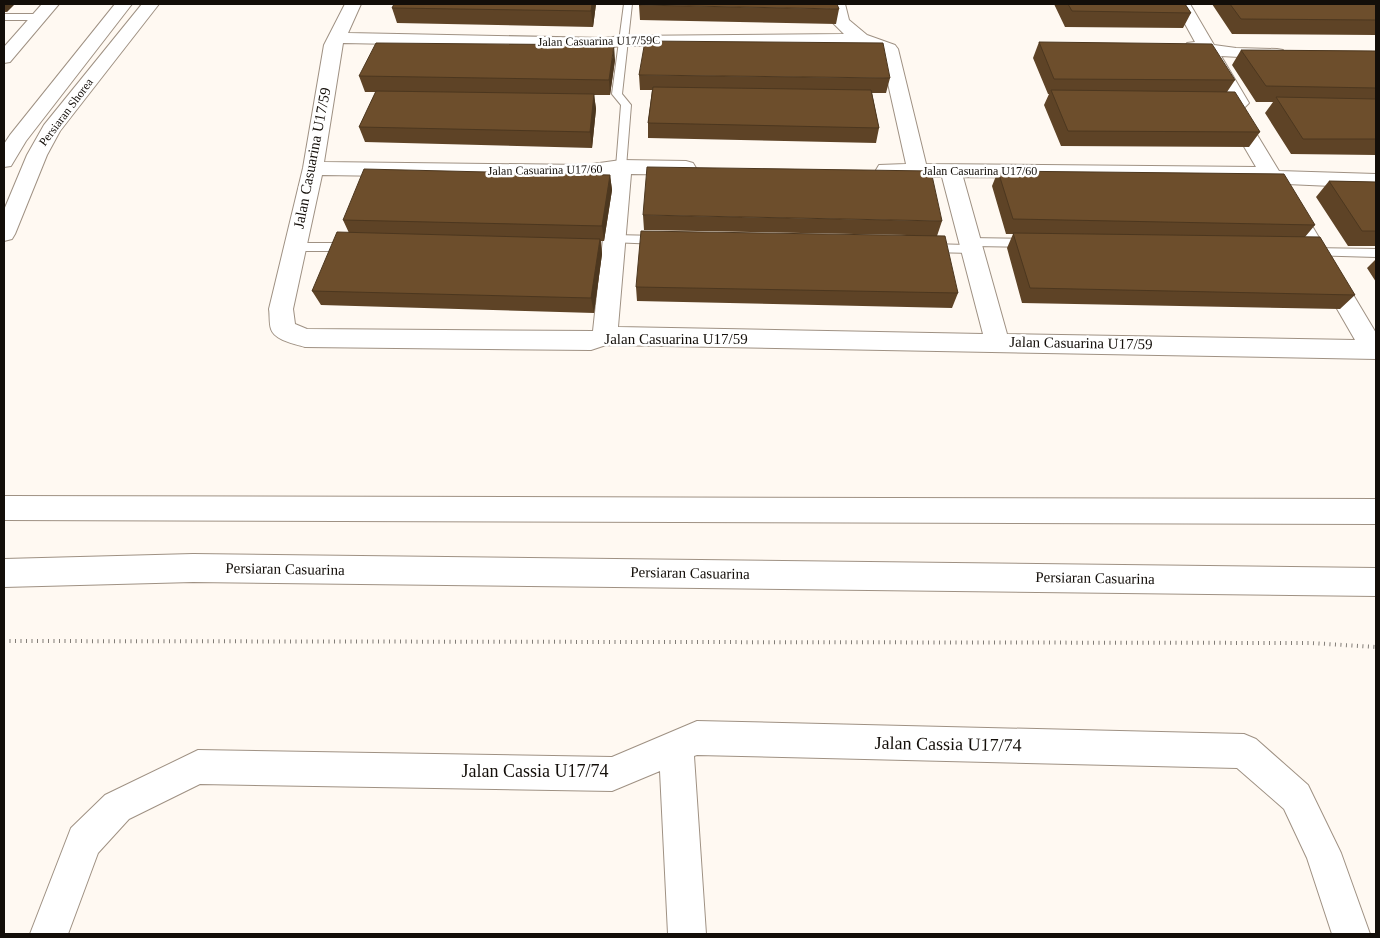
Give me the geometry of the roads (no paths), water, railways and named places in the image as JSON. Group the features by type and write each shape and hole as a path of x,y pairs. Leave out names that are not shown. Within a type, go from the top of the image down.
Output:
{"street":[{"path":"4,58 51,4"},
{"name":"Persiaran Shorea","path":"4,161 17,139 124,4"},
{"name":"Persiaran Shorea","path":"4,234 16,211 39,148 51,129 152,4"},
{"name":"Jalan Casuarina U17/59","path":"353,4 333,45 312,168 280,309 284,329 305,338 591,341 605,336 997,341 1375,349"},
{"path":"837,4 841,22 861,39 889,50 918,171"},
{"path":"1182,4 1206,49 1239,103 1232,109 1272,177 1306,252 1375,349"},
{"name":"Jalan Casuarina U17/59C","path":"336,38 604,43 622,40 861,39"},
{"path":"1180,46 1236,53 1292,54"},
{"path":"605,336 610,246 621,167"},
{"name":"Jalan Casuarina U17/60","path":"312,168 585,172 621,167 710,168"},
{"name":"Jalan Casuarina U17/60","path":"869,170 1250,172 1272,177 1376,181"},
{"path":"951,171 997,341"},
{"path":"4,508 1376,512"},
{"name":"Persiaran Casuarina","path":"4,573 193,568 1376,582"},
{"name":"Jalan Cassia U17/74","path":"49,934 84,841 117,807 198,767 612,774 697,738 1244,752 1296,797 1323,853 1351,934"},
{"path":"676,747 687,934"}],"lane":[{"path":"621,167 626,105 617,94 622,40 628,4"},
{"path":"4,17 39,17"},
{"path":"610,246 674,241"},
{"path":"923,248 1039,244"},
{"path":"295,247 365,248"},
{"path":"1306,252 1376,253"}]}
